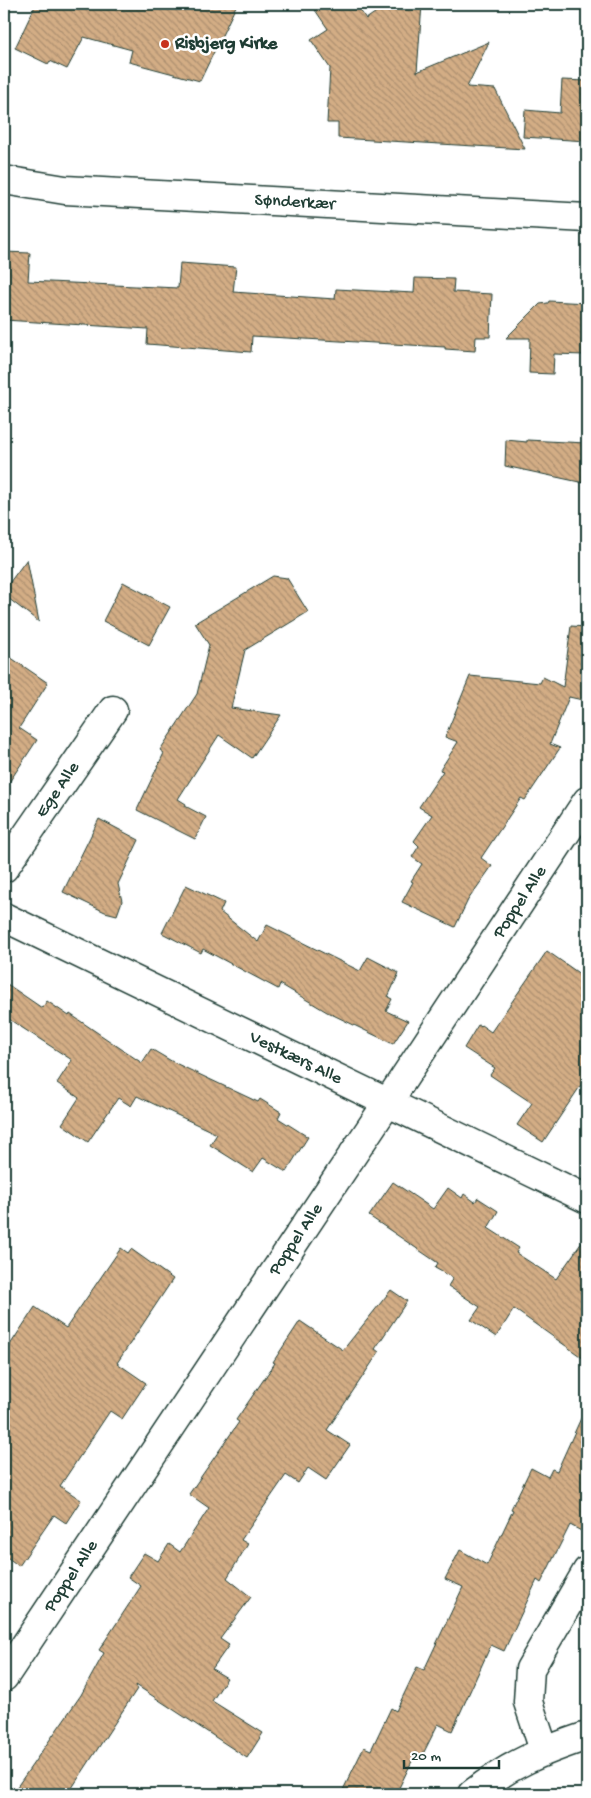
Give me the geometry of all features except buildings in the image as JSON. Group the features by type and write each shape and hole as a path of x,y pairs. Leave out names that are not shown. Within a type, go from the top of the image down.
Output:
{"street":[{"name":"Sønderkær","path":"4,180 65,190 587,218"},
{"name":"Ege Alle","path":"4,868 113,710"},
{"name":"Poppel Alle","path":"4,1677 587,801"},
{"name":"Vestkærs Alle","path":"4,917 587,1199"},
{"path":"544,1750 528,1702 530,1669 587,1571"},
{"path":"472,1794 509,1768 544,1750 587,1736"}],"place":[{"name":"Risbjerg Kirke","path":"165,44"}]}
